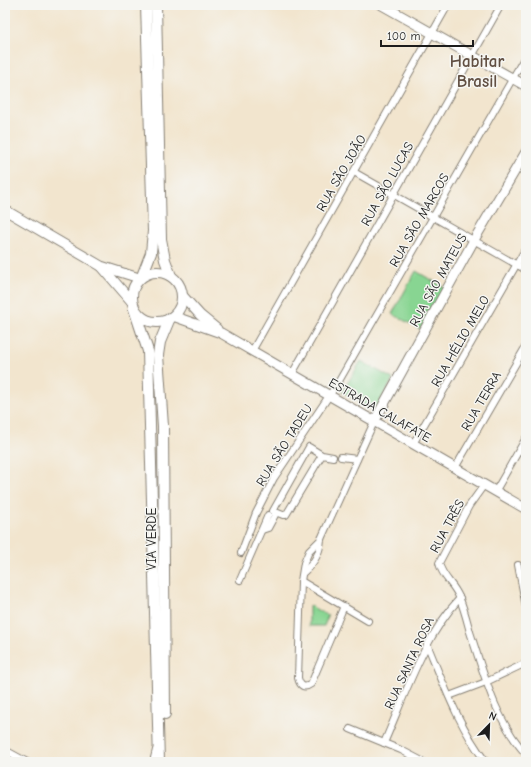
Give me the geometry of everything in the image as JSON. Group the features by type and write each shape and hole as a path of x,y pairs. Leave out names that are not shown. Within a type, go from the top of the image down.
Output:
{"main road":[{"path":"146,5 157,229 171,276 181,288 182,296 178,310 172,317 154,322 140,315 133,305 132,289 140,277 151,253 157,229 156,5"},
{"path":"140,277 157,271 171,276"},
{"name":"VIA VERDE","path":"133,305 148,351 159,762"},
{"name":"VIA VERDE","path":"166,762 163,426 158,355 160,342 172,317"}],"street":[{"path":"382,5 526,86"},
{"name":"RUA SÃO JOÃO","path":"252,351 448,5"},
{"name":"RUA SÃO LUCAS","path":"292,374 501,5"},
{"name":"RUA SÃO MARCOS","path":"329,396 434,217 526,55"},
{"name":"RUA SÃO MATEUS","path":"374,422 474,240 526,152"},
{"path":"354,172 526,270"},
{"path":"5,210 101,266 140,277"},
{"name":"RUA HÉLIO MELO","path":"413,444 526,248"},
{"path":"101,266 133,305"},
{"name":"ESTRADA CALAFATE","path":"182,296 221,333 526,509"},
{"name":"ESTRADA CALAFATE","path":"172,317 221,333"},
{"name":"RUA TERRA","path":"454,468 526,346"},
{"name":"RUA SÃO TADEU","path":"241,553 256,514 274,478 329,396"},
{"path":"304,572 312,565 318,555 321,539 374,422"},
{"path":"495,492 526,438"},
{"path":"322,455 286,515 273,511 274,506 309,447 312,447 322,455 333,457"},
{"path":"341,457 357,459"},
{"name":"RUA TRÊS","path":"460,598 441,572 439,563 469,506 484,485"},
{"path":"262,530 268,528 276,513"},
{"path":"240,580 268,515"},
{"path":"321,539 309,551 304,562 304,572 301,581 298,678 299,684 303,687 308,687 311,684 344,606"},
{"path":"518,565 526,607"},
{"path":"301,581 368,620"},
{"path":"460,598 486,682 500,715 517,743 526,754"},
{"name":"RUA SANTA ROSA","path":"384,743 427,644 444,614 460,598"},
{"path":"427,644 468,736 486,762"},
{"path":"449,696 486,682 526,663"},
{"path":"350,729 424,762"},
{"name":"VIA VERDE","path":"153,762 159,735"},
{"path":"5,750 27,762"}],"green space":[{"path":"416,271 445,288 420,329 392,314"},
{"path":"361,361 393,379 375,411 342,392"},
{"path":"309,605 328,616 324,626 309,626"}],"district":[{"name":"Habitar Brasil","path":"477,71"}]}
